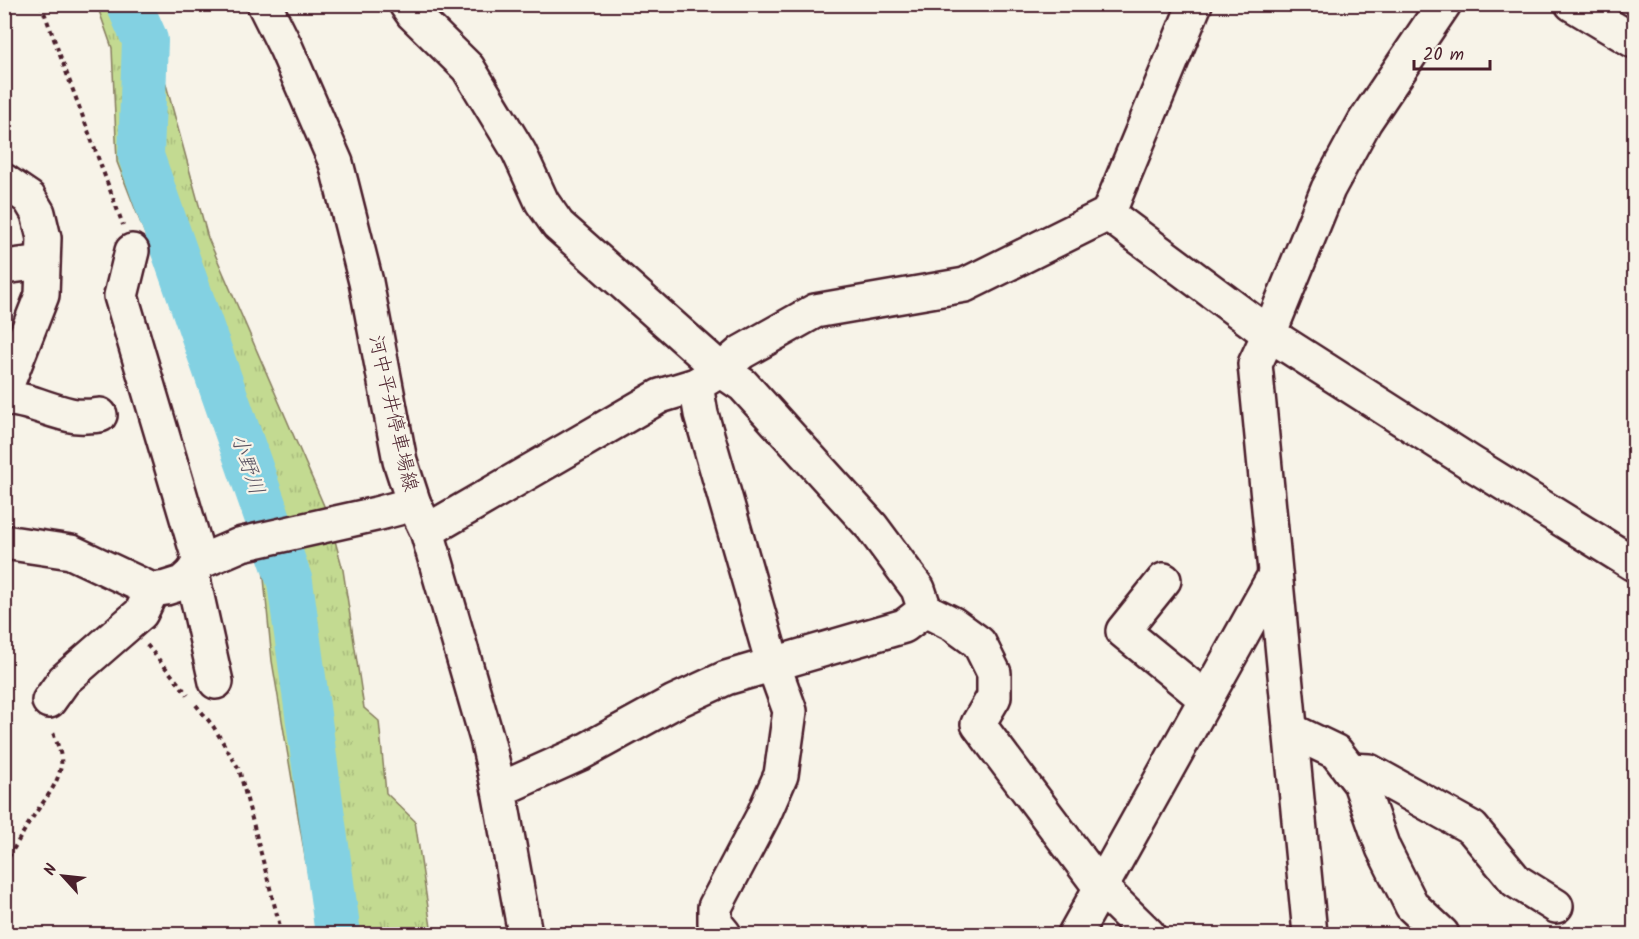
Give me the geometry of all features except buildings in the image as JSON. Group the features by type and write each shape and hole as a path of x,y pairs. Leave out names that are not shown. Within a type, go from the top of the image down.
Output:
{"street":[{"name":"河中平井停車場線","path":"264,4 286,48 336,164 366,282 400,461 421,517 487,739 499,790 525,934"},
{"path":"406,4 468,68 519,152 542,202 558,225 708,377 744,385 872,527 918,589 925,610 952,624 979,643 994,673 994,697 978,724 1101,888 1148,934"},
{"path":"4,542 71,552 152,590 166,588 182,583 196,568 242,544 376,514 421,517 660,396 708,377 742,352 815,311 964,285 1108,214 1195,4"},
{"path":"1310,934 1255,364 1328,189 1365,121 1444,4"},
{"path":"1572,4 1635,41"},
{"path":"4,181 29,198 38,213 44,238 42,295 4,392"},
{"path":"1108,214 1269,334 1635,564"},
{"path":"132,251 122,296 196,568 216,682"},
{"path":"4,267 43,262"},
{"path":"708,377 701,414 772,664 790,711 781,775 763,816 715,907 713,931"},
{"path":"4,398 24,401 72,415 84,417 100,415"},
{"path":"1075,934 1275,574"},
{"path":"1164,580 1123,631 1206,699"},
{"path":"49,701 64,680 141,613 152,590"},
{"path":"499,790 579,754 674,702 716,682 904,626 925,610"},
{"path":"1290,730 1336,752 1360,783 1383,848 1412,906 1442,934"},
{"path":"1350,770 1369,771 1472,828 1516,881 1556,906"}],"path":[{"path":"41,4 132,251"},
{"path":"130,623 213,726 239,769 282,934"},
{"path":"4,865 55,785 61,765 47,714 49,701"}],"green space":[{"path":"97,5 150,5 164,77 208,238 328,515 343,570 364,708 379,721 386,793 415,821 432,934 318,934 272,661 259,527 117,162 112,48"}],"waterway":[{"name":"小野川","path":"129,4 145,40 141,156 290,582 338,934"}]}
